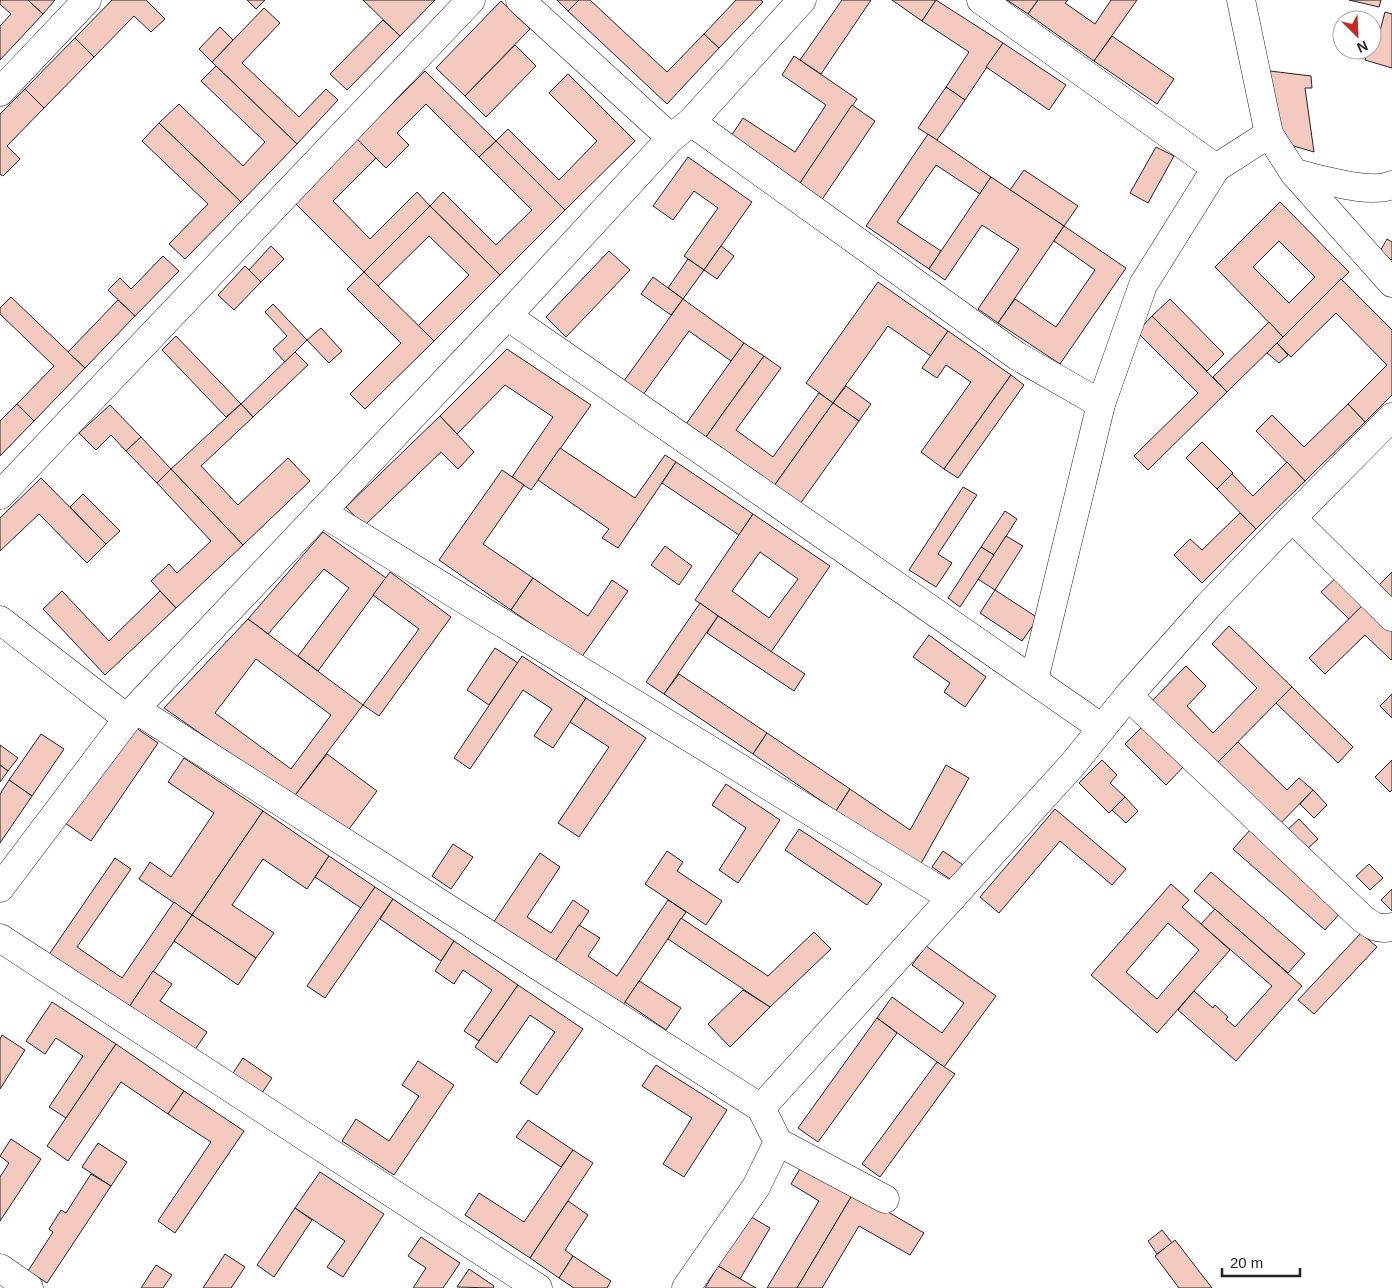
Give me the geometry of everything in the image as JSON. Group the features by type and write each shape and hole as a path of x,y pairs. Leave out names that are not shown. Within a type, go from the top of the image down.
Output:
{"street":[{"path":"0,92 87,0"},
{"path":"0,495 471,0"},
{"path":"520,0 681,130 1017,356 1101,404"},
{"path":"0,888 131,714 802,0"},
{"path":"981,0 1216,168"},
{"path":"1242,0 1268,134 1294,173 1392,283"},
{"path":"1034,680 1101,404 1143,285 1216,168 1268,134"},
{"path":"1294,173 1350,186 1385,188 1392,185"},
{"path":"507,316 1102,728"},
{"path":"761,1108 1066,772 1128,696 1207,607 1392,417"},
{"path":"320,512 952,898"},
{"path":"1292,518 1392,617"},
{"path":"0,620 131,714 761,1108 778,1142 885,1199"},
{"path":"1128,696 1362,918 1375,928 1392,928"},
{"path":"0,938 538,1288"},
{"path":"686,1288 756,1186 778,1142"},
{"path":"0,1268 29,1288"}],"building":[{"path":"0,0 28,0 43,14 0,60 0,26 11,14 0,4"},
{"path":"28,0 55,0 43,14"},
{"path":"112,0 146,0 165,19 151,32 134,16 94,57 75,38"},
{"path":"247,0 265,0 256,9"},
{"path":"363,0 435,0 400,36"},
{"path":"557,0 579,0 568,11"},
{"path":"579,0 590,0 667,72 704,34 719,48 667,104 568,11"},
{"path":"736,0 761,0 763,2 719,48 704,34"},
{"path":"842,0 871,0 821,74 800,60"},
{"path":"892,0 936,0 922,21"},
{"path":"936,0 1003,43 965,100 946,87 969,52 922,21"},
{"path":"1007,0 1038,0 1028,14"},
{"path":"1038,0 1068,0 1065,3 1095,24 1111,0 1137,0 1094,61 1028,14"},
{"path":"1349,0 1381,0 1379,7"},
{"path":"501,1 530,29 465,96 436,68"},
{"path":"264,8 280,23 242,63 299,117 326,89 338,100 297,144 212,62"},
{"path":"1385,12 1392,14 1392,68 1365,60 1382,60 1382,23"},
{"path":"383,20 400,36 347,90 330,74"},
{"path":"220,27 233,40 212,62 199,49"},
{"path":"1112,36 1174,79 1157,104 1094,61"},
{"path":"75,38 94,57 44,108 25,89"},
{"path":"1003,43 1066,85 1049,110 986,67"},
{"path":"515,45 536,66 486,117 465,96"},
{"path":"794,56 857,99 798,186 729,139 743,118 795,152 826,105 782,75"},
{"path":"216,66 297,144 241,202 159,123 179,104 243,166 265,142 201,81"},
{"path":"425,71 496,141 479,157 426,104 397,133 409,145 386,168 357,139"},
{"path":"1270,71 1311,76 1312,88 1305,88 1314,152 1280,142"},
{"path":"568,74 635,141 565,210 496,141 508,129 559,180 597,141 549,93"},
{"path":"946,87 965,100 937,140 918,128"},
{"path":"25,89 44,108 7,146 20,159 3,176 0,174 0,114"},
{"path":"852,105 875,121 821,201 798,186"},
{"path":"159,123 241,202 185,259 169,244 208,204 142,141"},
{"path":"928,134 991,177 980,194 936,165 897,222 941,251 929,269 866,226"},
{"path":"357,139 376,158 333,201 370,239 417,192 430,206 364,272 294,202"},
{"path":"496,141 565,210 500,275 430,206 443,192 496,245 532,210 479,157"},
{"path":"1156,147 1174,156 1148,203 1130,193"},
{"path":"688,157 752,202 704,270 684,256 718,208 694,191 673,220 653,206"},
{"path":"1024,170 1078,206 1064,226 1010,190"},
{"path":"991,177 1064,226 998,323 978,309 1019,249 982,225 945,280 929,269"},
{"path":"1280,202 1349,272 1283,337 1215,267","holes":["1279,241 1315,277 1289,303 1253,267"]},
{"path":"430,206 500,275 434,341 418,326 469,275 429,236 378,286 364,272"},
{"path":"1064,226 1126,268 1060,364 998,323 1015,299 1056,327 1095,270 1054,241"},
{"path":"1387,239 1392,242 1392,260 1379,253"},
{"path":"271,246 284,259 261,282 249,270"},
{"path":"721,246 734,256 717,279 704,270"},
{"path":"609,251 630,270 566,337 546,317"},
{"path":"163,256 179,271 135,316 108,290 120,278 131,289"},
{"path":"688,259 704,270 683,299 668,288"},
{"path":"245,266 261,282 234,310 218,295"},
{"path":"364,272 434,341 365,409 350,394 401,343 347,289"},
{"path":"653,277 683,299 671,315 641,294"},
{"path":"1341,279 1392,330 1392,395 1365,422 1348,404 1387,365 1336,313 1291,357 1277,343"},
{"path":"878,282 948,331 931,356 888,326 833,403 806,383"},
{"path":"11,297 85,368 34,421 17,404 54,366 0,314 0,308"},
{"path":"683,299 744,343 731,361 689,331 640,399 621,385"},
{"path":"1170,299 1224,354 1207,371 1152,316"},
{"path":"118,300 135,316 85,368 68,352"},
{"path":"273,304 307,340 285,362 273,349 287,336 265,312"},
{"path":"1152,316 1227,392 1148,470 1134,456 1198,393 1137,332"},
{"path":"1269,322 1283,337 1227,392 1213,377"},
{"path":"321,328 342,351 329,363 307,340"},
{"path":"948,331 1011,375 944,469 921,452 971,382 946,365 937,378 922,368"},
{"path":"176,336 241,404 226,417 162,350"},
{"path":"744,343 764,356 706,437 686,424"},
{"path":"1277,343 1288,355 1279,363 1267,353"},
{"path":"507,349 591,405 531,490 512,477 553,417 505,385 457,434 440,416"},
{"path":"295,352 308,365 253,417 241,404"},
{"path":"764,356 781,368 736,430 773,457 819,393 833,403 774,486 706,437"},
{"path":"1011,375 1024,385 958,478 944,469"},
{"path":"846,386 871,404 859,421 833,403"},
{"path":"833,403 859,421 800,504 774,486"},
{"path":"17,404 34,421 0,456 0,421"},
{"path":"241,404 253,417 201,466 238,505 288,458 310,481 243,545 171,469"},
{"path":"1348,404 1365,422 1305,481 1256,431 1272,415 1304,447"},
{"path":"110,405 141,437 126,451 111,435 96,450 79,433"},
{"path":"440,416 474,452 458,469 441,452 364,526 346,507"},
{"path":"141,437 171,469 157,483 126,451"},
{"path":"1202,442 1233,473 1217,489 1186,458"},
{"path":"560,448 635,498 665,455 676,462 618,548 602,538 609,529 538,480"},
{"path":"676,462 753,514 739,535 662,483"},
{"path":"1287,462 1305,481 1256,529 1217,489 1232,474 1253,496"},
{"path":"171,469 243,545 176,608 151,581 169,564 177,573 211,541 157,483"},
{"path":"502,470 524,485 483,544 533,578 511,610 439,560"},
{"path":"41,478 106,544 87,563 39,514 0,551 0,518"},
{"path":"963,487 977,495 938,554 952,563 936,587 909,570"},
{"path":"83,494 120,531 106,544 70,507"},
{"path":"1005,511 1017,519 994,555 981,547"},
{"path":"1240,513 1256,529 1202,583 1174,555 1190,539 1202,550"},
{"path":"753,514 830,566 771,652 695,600","holes":["760,552 798,579 769,618 732,591"]},
{"path":"323,532 386,578 318,671 298,656 349,588 324,569 268,634 248,619"},
{"path":"1006,536 1023,546 995,590 978,579"},
{"path":"665,546 692,566 679,585 651,565"},
{"path":"981,547 994,555 960,607 948,598"},
{"path":"390,572 451,617 379,716 363,705 419,629 373,595"},
{"path":"1392,572 1392,602 1377,587"},
{"path":"1339,575 1366,602 1349,619 1321,592"},
{"path":"533,578 588,616 612,580 628,591 581,658 511,610"},
{"path":"995,590 1038,618 1022,641 980,613"},
{"path":"62,591 109,641 160,591 176,608 105,675 43,609"},
{"path":"1366,602 1392,628 1392,659 1365,635 1325,674 1309,658"},
{"path":"700,603 718,616 664,694 646,682"},
{"path":"718,616 805,674 794,691 707,633"},
{"path":"248,619 363,705 293,798 164,708","holes":["256,659 331,715 291,769 215,713"]},
{"path":"1229,626 1292,687 1213,767 1149,704 1186,666 1206,686 1187,706 1213,733 1257,688 1212,644"},
{"path":"929,635 986,677 965,707 944,692 950,683 913,657"},
{"path":"495,648 518,663 489,705 467,690"},
{"path":"522,656 586,698 553,748 534,736 552,709 523,690 470,769 454,758"},
{"path":"679,674 767,733 753,754 664,694"},
{"path":"1292,687 1353,747 1338,763 1276,703"},
{"path":"1392,694 1392,718 1380,706"},
{"path":"586,698 646,738 579,837 558,823 609,747 570,722"},
{"path":"1146,723 1187,763 1166,785 1125,744"},
{"path":"132,725 158,743 91,841 65,823"},
{"path":"767,733 850,789 836,811 753,754"},
{"path":"41,734 64,749 32,796 9,780"},
{"path":"1238,742 1287,790 1299,778 1313,790 1276,828 1213,767"},
{"path":"0,745 18,758 8,771 0,765"},
{"path":"327,754 377,791 344,836 293,798"},
{"path":"184,758 263,811 192,915 139,879 150,862 171,877 214,813 168,782"},
{"path":"1102,760 1117,775 1110,783 1125,797 1109,813 1079,783"},
{"path":"1392,760 1392,790 1390,792 1375,777"},
{"path":"0,765 8,771 0,782"},
{"path":"946,765 969,778 919,867 836,811 850,789 910,830"},
{"path":"9,780 32,796 0,843 0,794"},
{"path":"726,784 780,820 738,883 719,870 746,828 712,805"},
{"path":"1313,790 1327,805 1314,818 1300,804"},
{"path":"1125,797 1138,811 1126,823 1112,810"},
{"path":"1055,809 1126,869 1112,885 1060,841 999,913 980,897"},
{"path":"263,811 329,856 307,889 263,859 232,905 274,933 256,958 192,915"},
{"path":"1299,819 1318,839 1304,852 1285,832"},
{"path":"799,829 882,884 867,905 785,850"},
{"path":"1250,830 1342,911 1325,930 1233,849"},
{"path":"453,844 473,857 451,889 432,876"},
{"path":"667,851 683,862 677,871 722,901 706,925 645,884"},
{"path":"943,851 969,869 959,885 932,867"},
{"path":"540,853 560,867 527,917 551,933 573,900 589,911 552,966 491,926"},
{"path":"329,856 375,887 361,908 315,877"},
{"path":"115,858 131,869 77,947 122,978 174,902 192,915 127,1010 48,956"},
{"path":"1369,864 1383,878 1370,890 1356,876"},
{"path":"1211,872 1305,954 1288,973 1194,891"},
{"path":"1171,884 1189,900 1182,907 1230,950 1157,1033 1091,975","holes":["1168,923 1199,950 1157,999 1126,972"]},
{"path":"375,887 393,899 325,998 307,986"},
{"path":"1392,889 1392,911 1381,900"},
{"path":"393,899 454,941 441,961 380,919"},
{"path":"668,900 686,912 619,1011 552,966 579,925 600,938 588,956 617,976"},
{"path":"1215,909 1302,986 1236,1061 1178,1010 1194,991 1213,1008 1215,1005 1228,1017 1226,1019 1235,1027 1272,986 1201,924"},
{"path":"192,915 256,958 238,985 174,941"},
{"path":"681,918 768,976 814,932 831,949 770,1007 668,939"},
{"path":"1361,933 1377,947 1314,1014 1298,1000"},
{"path":"454,941 518,985 479,1041 464,1031 492,990 463,970 454,984 435,971"},
{"path":"926,946 996,996 944,1067 877,1018 892,997 942,1033 964,1003 912,965"},
{"path":"153,971 172,984 160,1001 207,1032 192,1054 127,1010"},
{"path":"639,981 681,1008 666,1030 625,1002"},
{"path":"518,985 583,1029 537,1095 520,1083 555,1032 530,1015 497,1063 475,1047"},
{"path":"743,990 770,1007 730,1047 708,1024"},
{"path":"52,1002 116,1044 66,1118 49,1107 83,1056 56,1038 45,1054 26,1041"},
{"path":"877,1018 897,1033 818,1142 798,1128"},
{"path":"2,1035 25,1050 0,1089 0,1039"},
{"path":"116,1044 184,1091 168,1114 121,1082 68,1161 47,1146"},
{"path":"243,1058 272,1078 260,1096 231,1076"},
{"path":"418,1061 454,1085 394,1175 342,1141 356,1119 389,1141 419,1096 402,1085"},
{"path":"937,1062 955,1074 880,1177 862,1164"},
{"path":"656,1065 727,1110 684,1177 663,1164 692,1118 642,1086"},
{"path":"184,1091 244,1131 175,1233 158,1221 211,1142 168,1114"},
{"path":"528,1120 573,1150 561,1167 516,1137"},
{"path":"11,1139 41,1159 0,1221 0,1177 9,1163 0,1156"},
{"path":"98,1143 127,1162 111,1186 82,1167"},
{"path":"573,1150 593,1163 530,1258 465,1215 479,1193 524,1222"},
{"path":"804,1162 854,1192 797,1288 767,1288 819,1201 791,1184"},
{"path":"320,1172 384,1214 343,1277 327,1267 345,1241 295,1208"},
{"path":"91,1174 111,1186 47,1283 28,1271 53,1232 49,1229 61,1210 66,1213"},
{"path":"854,1192 924,1233 910,1255 859,1226 822,1288 797,1288"},
{"path":"568,1201 588,1215 565,1250 573,1256 559,1278 530,1258"},
{"path":"295,1208 312,1220 274,1277 257,1265"},
{"path":"748,1215 770,1228 740,1279 718,1266"},
{"path":"1162,1230 1172,1243 1157,1254 1148,1241"},
{"path":"421,1237 460,1263 443,1288 413,1288 426,1268 408,1256"},
{"path":"1175,1240 1212,1288 1179,1288 1155,1256"},
{"path":"225,1254 245,1267 231,1288 203,1288"},
{"path":"573,1256 611,1281 607,1288 574,1288 559,1278"},
{"path":"156,1265 172,1275 163,1288 141,1288"},
{"path":"718,1266 756,1288 705,1288"},
{"path":"469,1269 494,1286 493,1288 457,1287"}]}
